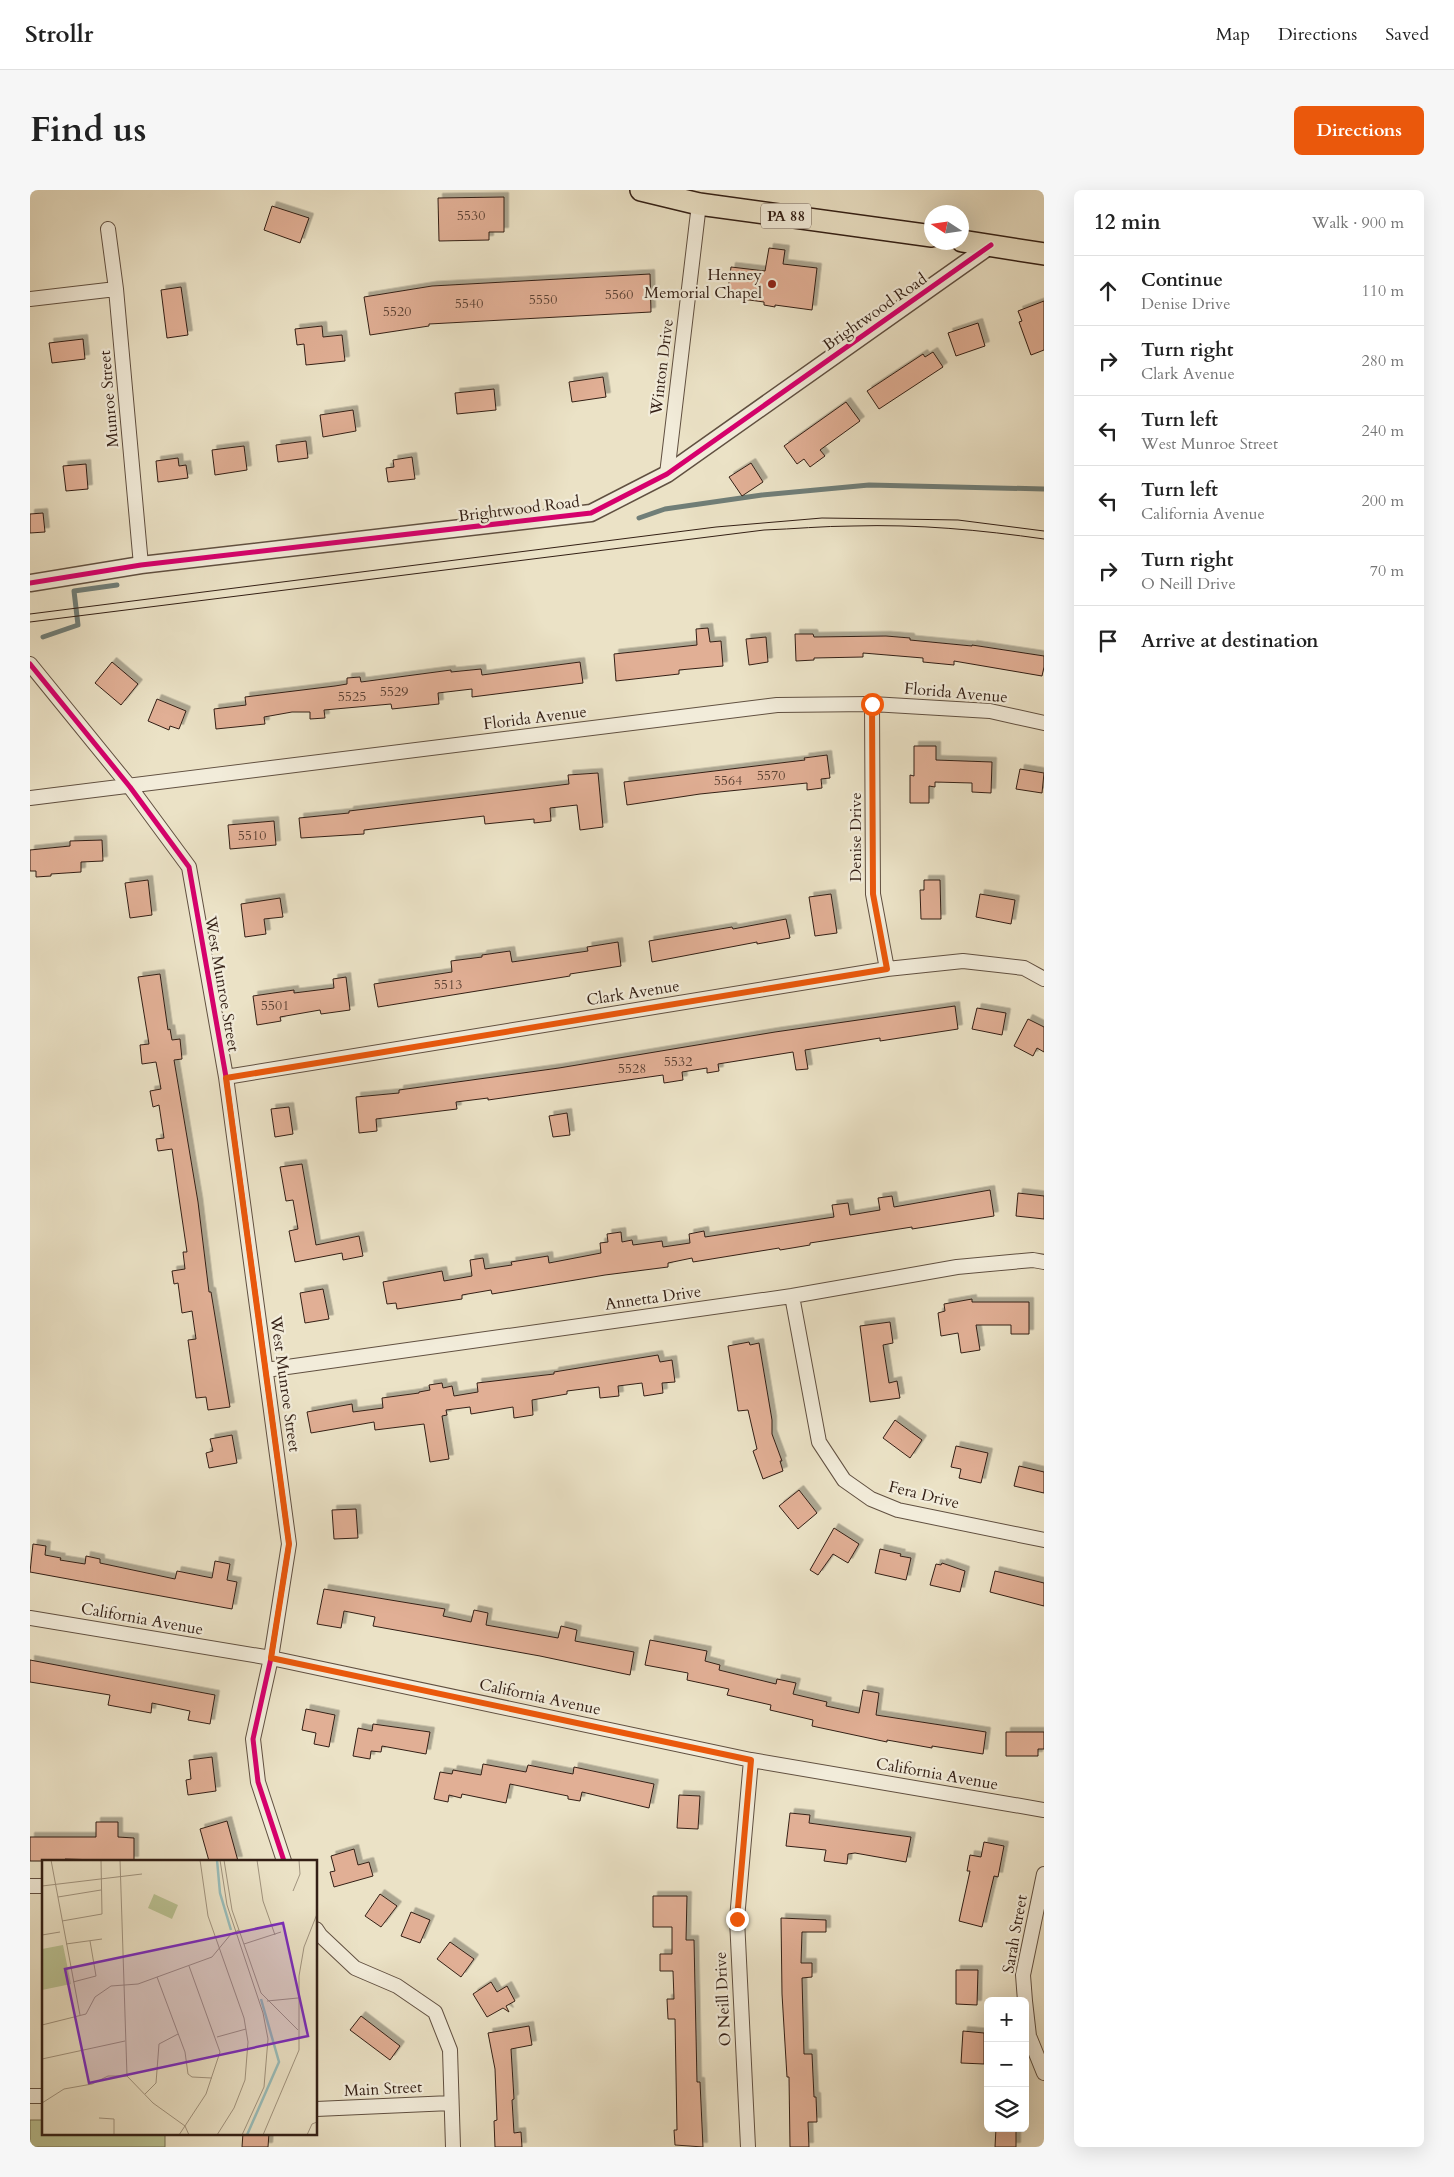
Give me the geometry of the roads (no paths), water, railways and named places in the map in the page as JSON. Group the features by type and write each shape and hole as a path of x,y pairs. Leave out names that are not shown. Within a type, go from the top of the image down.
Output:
{"main road":[{"name":"PA 88","path":"641,190 699,204 924,235"},
{"path":"969,241 1044,254"}],"street":[{"name":"Winton Drive","path":"667,474 699,204"},
{"name":"Munroe Street","path":"108,229 116,289 142,565"},
{"name":"Brightwood Road","path":"30,583 142,565 591,513 667,474 992,245"},
{"path":"30,299 116,289"},
{"name":"West Munroe Street","path":"30,664 130,787 189,867 226,1078 289,1544 271,1658 253,1740 258,1782 284,1860"},
{"name":"Florida Avenue","path":"30,798 777,705 872,704 990,711 1044,723"},
{"name":"Denise Drive","path":"872,704 873,894 887,969"},
{"name":"Clark Avenue","path":"226,1078 887,969 963,961 1024,968 1044,979"},
{"name":"Annetta Drive","path":"266,1370 792,1296 957,1267 1032,1260 1044,1262"},
{"name":"Fera Drive","path":"792,1296 819,1442 844,1480 871,1499 898,1510 1044,1540"},
{"name":"California Avenue","path":"30,1618 271,1658 751,1760 1044,1810"},
{"name":"O Neill Drive","path":"748,2147 737,1919 751,1760"},
{"name":"Sarah Street","path":"1025,1997 1023,1975 1044,1874"},
{"path":"318,1932 355,1968 397,1986 435,2012 450,2050 453,2147"},
{"name":"Sarah Street","path":"1029,2036 1044,2073"},
{"name":"Main Street","path":"318,2109 451,2103"}],"waterway":[{"path":"639,518 665,509 762,495 869,485 1044,489"},
{"path":"43,637 78,625 74,591 117,585"}],"tram line":[{"path":"30,614 716,527 822,518 958,520 1044,531"},
{"path":"30,622 764,530 842,526 901,526 973,530 1044,539"}],"place":[{"name":"Henney Memorial Chapel","path":"772,284"}]}
